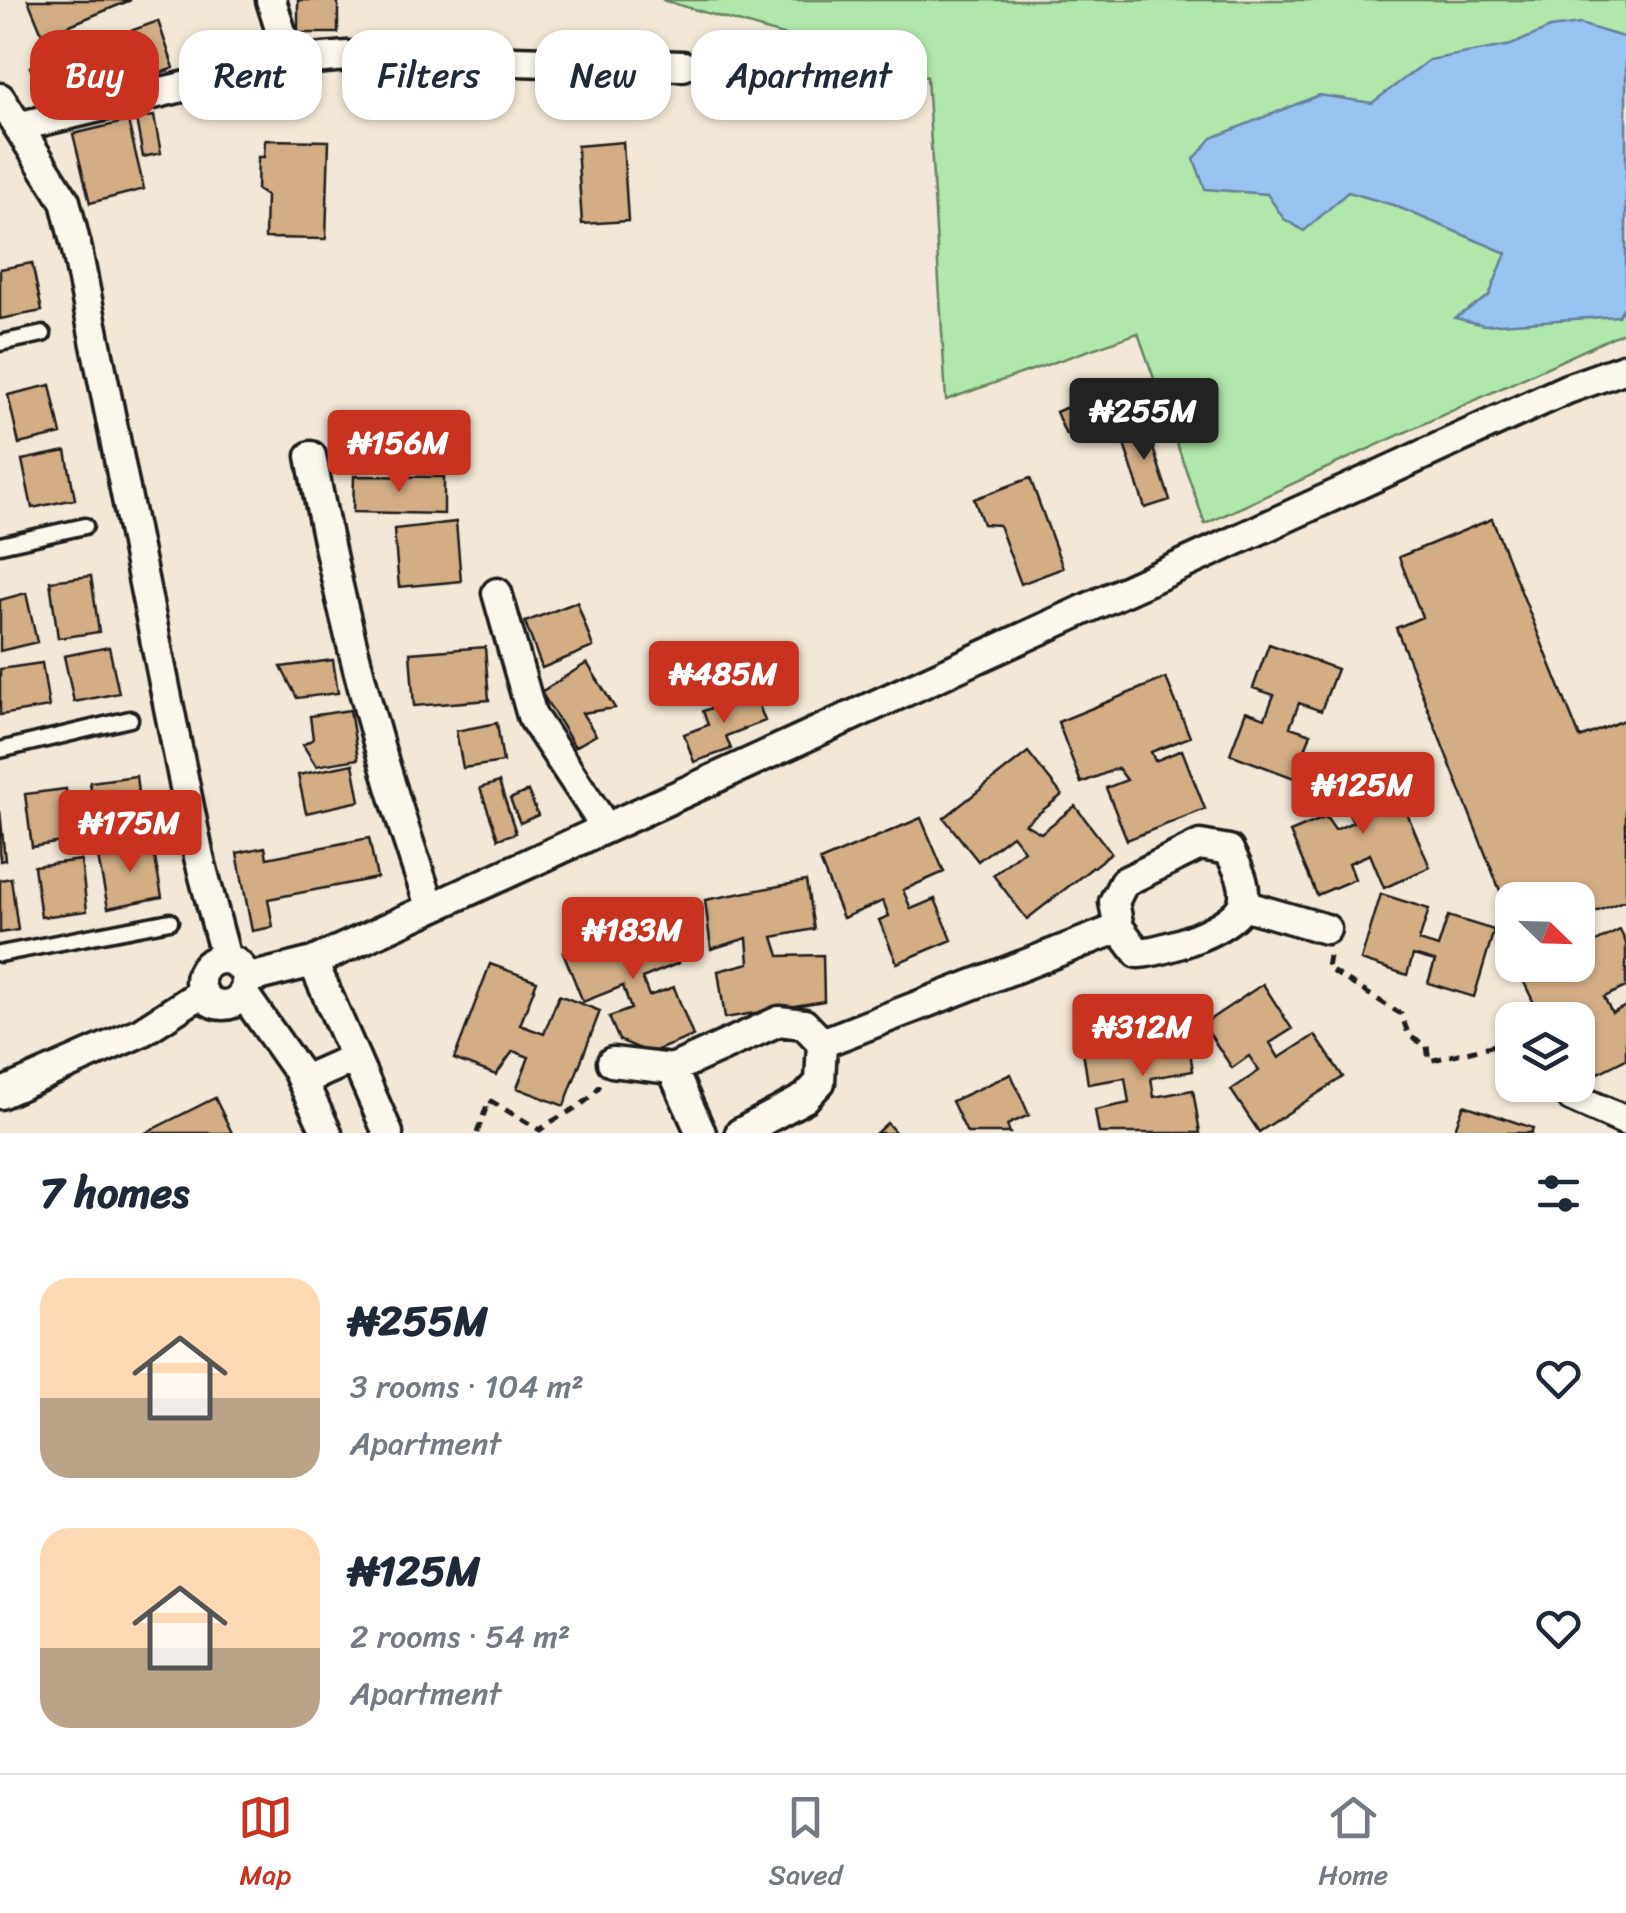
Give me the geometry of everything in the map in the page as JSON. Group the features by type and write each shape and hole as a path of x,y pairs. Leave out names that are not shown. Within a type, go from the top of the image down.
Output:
{"street":[{"path":"271,0 280,30"},
{"path":"322,59 500,57 683,66"},
{"path":"20,126 179,88"},
{"path":"0,98 64,201 196,838 238,977 302,1081 326,1133"},
{"path":"238,977 224,1005 210,1001 200,982 205,968 238,977 313,962 1568,389 1626,368"},
{"path":"311,456 339,606 368,716 431,908"},
{"path":"497,594 532,716 606,828"},
{"path":"1200,845 1229,850 1244,882 1243,905 1229,921 1163,952 1138,953 1120,928 1114,902 1124,882 1200,845"},
{"path":"1243,905 1326,929"},
{"path":"822,1044 1120,928"},
{"path":"313,962 388,1133"},
{"path":"0,1094 141,1032 203,992"},
{"path":"612,1062 672,1069 779,1021 804,1024 822,1044 820,1082 805,1098 740,1133"},
{"path":"302,1081 354,1058"},
{"path":"672,1069 701,1133"},
{"path":"1583,1102 1626,1122"}],"lane":[{"path":"0,343 42,334"},
{"path":"0,545 85,526"},
{"path":"0,750 130,719"},
{"path":"0,954 170,920"}],"path":[{"path":"1326,929 1332,940 1327,968 1401,1014 1409,1036 1427,1046 1429,1062 1495,1045"},
{"path":"477,1133 489,1100 540,1130 560,1113 592,1098 612,1062"}],"green space":[{"path":"662,0 1626,0 1626,331 1205,524 1138,333 946,400 927,30 765,30"}],"water":[{"path":"1580,24 1626,38 1626,304 1618,316 1484,325 1455,318 1489,296 1506,253 1393,205 1348,192 1304,231 1284,219 1267,194 1205,189 1194,159 1212,138 1319,95 1372,103 1429,60 1511,45 1550,28"}],"building":[{"path":"28,0 131,0 58,30 40,30"},
{"path":"298,0 338,0 338,33 298,30"},
{"path":"158,21 174,68 159,73 159,30 133,30"},
{"path":"136,120 155,120 161,153 143,157"},
{"path":"128,121 144,189 90,203 73,134"},
{"path":"265,140 329,141 326,239 265,238 266,196 257,190 258,157 264,157"},
{"path":"623,142 628,221 582,224 577,146"},
{"path":"32,263 42,311 0,319 0,269"},
{"path":"50,385 61,434 19,444 8,395"},
{"path":"1106,390 1116,413 1066,435 1056,412"},
{"path":"1143,418 1170,500 1145,508 1118,426"},
{"path":"66,451 75,499 32,508 22,460"},
{"path":"354,476 444,477 444,514 353,512"},
{"path":"1030,478 1063,568 1021,584 999,525 983,524 974,499"},
{"path":"1492,519 1580,738 1626,719 1626,900 1595,912 1595,882 1497,882 1396,628 1422,617 1399,557"},
{"path":"456,522 461,581 399,587 394,529"},
{"path":"91,576 99,632 58,638 50,581"},
{"path":"26,593 37,642 0,651 0,600"},
{"path":"577,602 593,647 542,668 525,622"},
{"path":"1269,644 1337,669 1321,711 1299,703 1290,727 1311,734 1294,778 1230,754 1246,711 1265,718 1274,695 1253,688"},
{"path":"109,647 119,693 74,702 64,656"},
{"path":"485,647 489,700 414,706 410,653"},
{"path":"333,660 338,693 297,698 281,667"},
{"path":"42,663 49,707 0,715 0,669"},
{"path":"587,663 615,708 582,713 596,735 575,747 541,692"},
{"path":"1166,678 1190,737 1151,752 1155,761 1182,750 1205,809 1127,840 1106,788 1127,780 1118,768 1081,783 1058,722"},
{"path":"754,692 765,721 726,736 731,749 694,762 684,734 708,725 703,711"},
{"path":"350,710 358,759 316,766 303,745 313,739 310,716"},
{"path":"497,723 503,762 463,768 456,731"},
{"path":"1028,752 1062,795 1025,824 1041,833 1075,806 1111,853 1027,919 993,875 1024,850 1012,835 978,861 944,818"},
{"path":"353,764 360,801 306,813 298,775"},
{"path":"1387,767 1430,867 1384,888 1370,854 1349,863 1355,879 1317,895 1290,832 1326,817 1335,830 1353,822 1338,788"},
{"path":"136,776 142,826 97,832 90,782"},
{"path":"499,782 516,833 498,839 480,788"},
{"path":"66,789 73,840 32,847 25,794"},
{"path":"528,791 538,815 520,823 510,799"},
{"path":"0,811 5,860 0,861"},
{"path":"921,818 944,872 903,890 911,909 935,899 952,940 897,963 879,920 889,916 883,901 843,918 820,861"},
{"path":"369,838 377,878 268,899 273,927 252,931 237,853 265,847 267,858"},
{"path":"152,842 162,897 108,908 97,852"},
{"path":"81,860 87,911 41,917 34,866"},
{"path":"11,878 18,930 0,933 0,880"},
{"path":"806,881 814,929 773,937 779,956 823,955 824,1001 725,1018 718,971 749,963 747,938 711,949 705,900"},
{"path":"1381,894 1429,909 1419,941 1438,947 1448,916 1494,930 1474,997 1428,983 1435,961 1413,955 1407,975 1361,960"},
{"path":"660,913 679,963 642,978 649,996 674,987 693,1036 650,1053 619,1040 609,1017 631,1009 623,986 583,1002 563,952"},
{"path":"1620,930 1626,943 1626,987 1604,997 1612,1013 1626,1006 1626,1059 1595,1074 1595,1002 1533,1002 1524,982 1595,982 1595,942"},
{"path":"490,964 537,981 520,1025 544,1034 559,995 600,1011 564,1106 517,1088 529,1057 513,1051 496,1075 454,1059"},
{"path":"1263,984 1292,1029 1270,1043 1279,1058 1315,1035 1343,1077 1259,1132 1231,1090 1259,1071 1249,1056 1232,1068 1203,1024"},
{"path":"1185,1020 1193,1071 1151,1078 1154,1097 1193,1090 1200,1133 1099,1133 1095,1110 1129,1103 1125,1078 1088,1084 1081,1038"},
{"path":"1011,1074 1029,1115 1007,1125 1010,1133 967,1133 952,1101"},
{"path":"215,1098 232,1133 145,1133"},
{"path":"1464,1105 1533,1128 1531,1133 1453,1133"},
{"path":"887,1123 896,1133 876,1133"}]}
